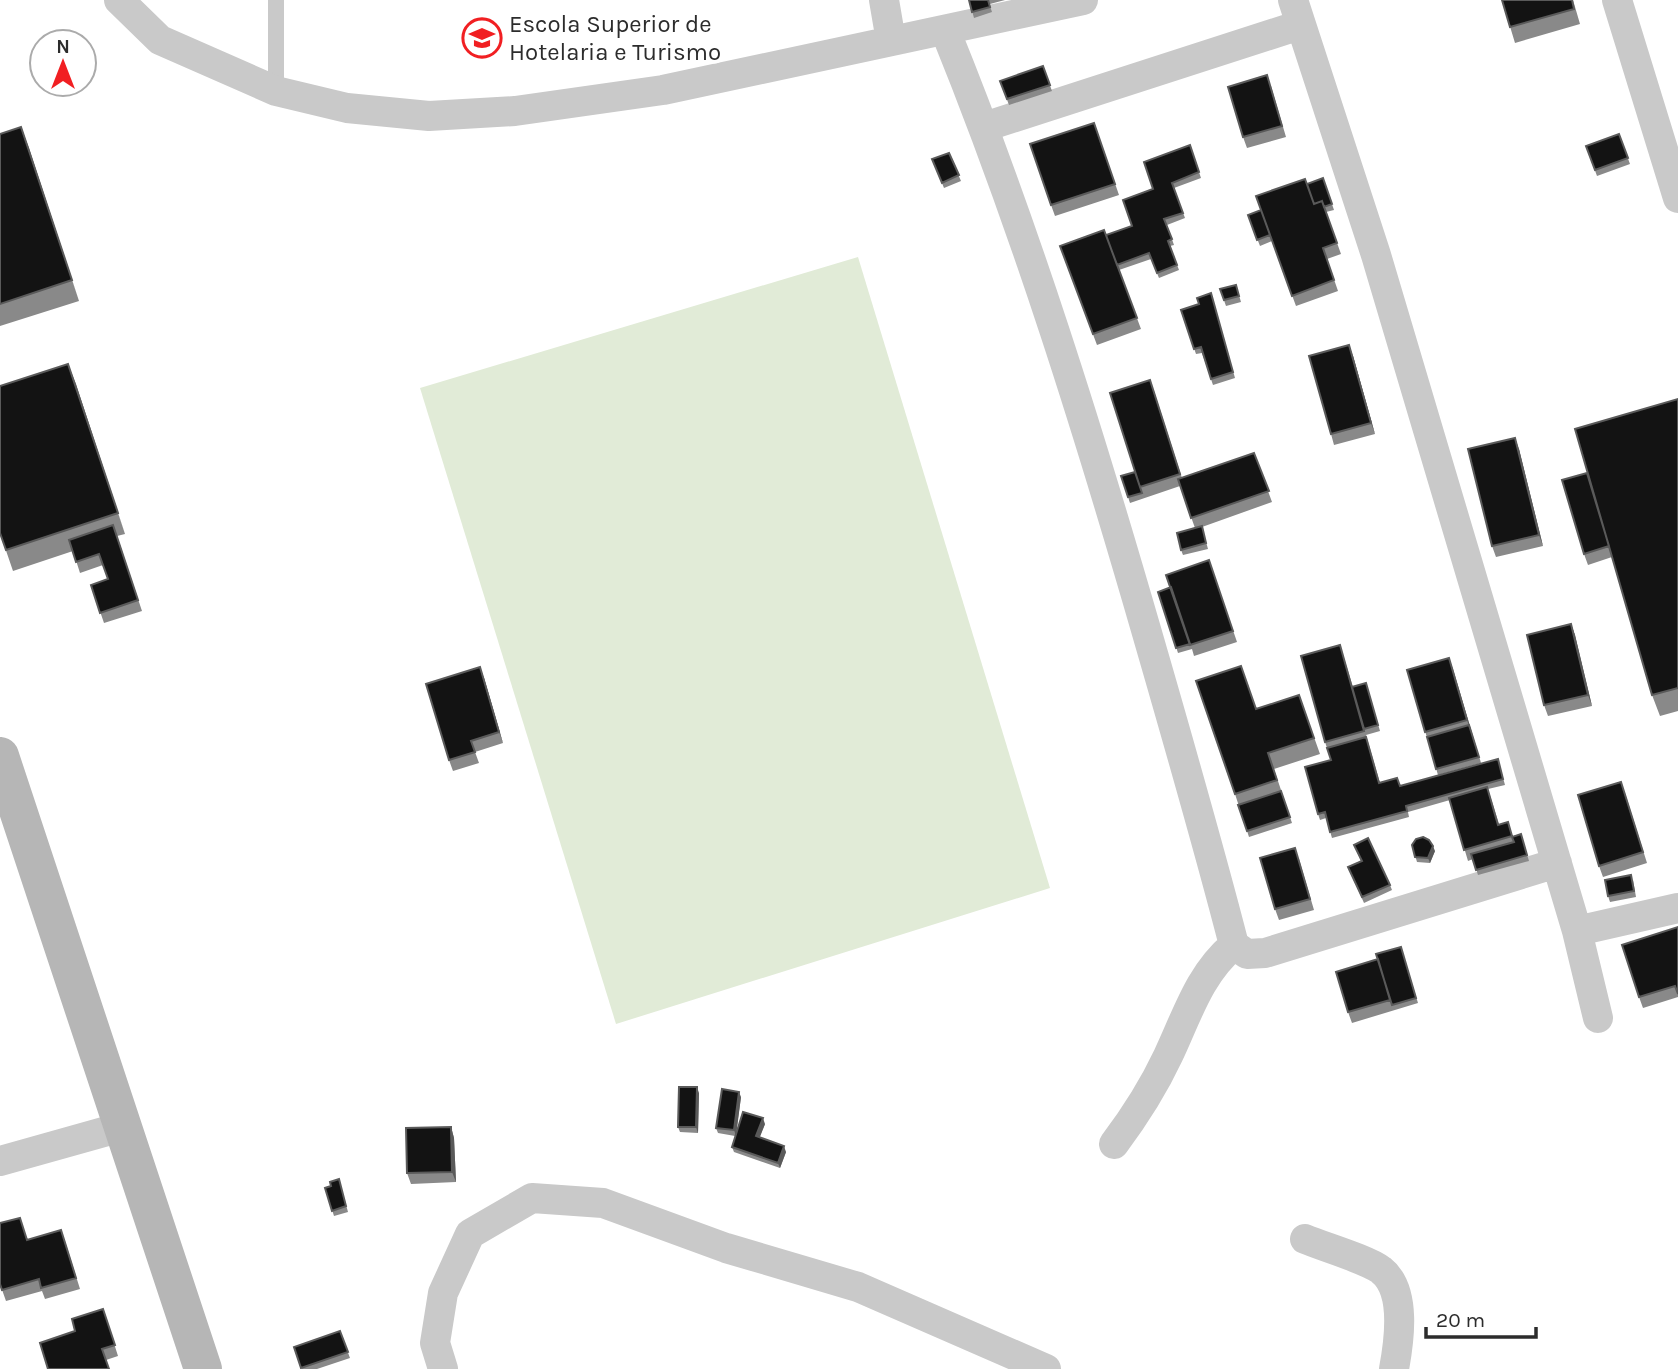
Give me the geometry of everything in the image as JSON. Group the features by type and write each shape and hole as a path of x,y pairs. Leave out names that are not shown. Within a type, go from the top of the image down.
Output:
{"main road":[{"path":"0,755 125,1126 203,1369"}],"street":[{"path":"119,0 160,40 276,91 347,108 429,117 515,111 663,90 1083,0"},
{"path":"884,0 891,41"},
{"path":"1617,0 1678,198"},
{"path":"984,128 1296,13 1376,255 1577,930 1598,1018"},
{"path":"945,30 984,128 1070,377 1172,721 1234,945 1247,954 1265,953 1557,863"},
{"path":"1577,930 1678,908"},
{"path":"1114,1144 1139,1111 1168,1057 1192,998 1218,957 1234,945"},
{"path":"0,1161 125,1126"},
{"path":"443,1369 435,1343 443,1293 470,1234 532,1198 603,1203 726,1248 858,1287 1046,1369"},
{"path":"1305,1240 1382,1271 1397,1296 1400,1339 1394,1369"}],"lane":[{"path":"276,0 276,91"}],"green space":[{"path":"858,257 1050,888 616,1024 420,388"}],"building":[{"path":"969,0 988,0 990,7 972,12"},
{"path":"1502,0 1572,0 1574,9 1510,27"},
{"path":"1043,66 1050,85 1007,99 1000,81"},
{"path":"1267,75 1282,126 1243,137 1228,87"},
{"path":"1094,123 1115,184 1051,205 1030,144"},
{"path":"21,127 72,280 0,304 0,134"},
{"path":"1619,134 1628,158 1595,170 1586,146"},
{"path":"1190,145 1199,172 1172,183 1183,213 1164,219 1172,239 1168,241 1177,265 1157,273 1149,253 1117,265 1106,235 1132,226 1123,200 1153,189 1144,162"},
{"path":"949,153 959,175 942,183 932,159"},
{"path":"1323,178 1332,204 1324,207 1322,201 1314,204 1307,184"},
{"path":"1305,179 1314,204 1322,201 1337,243 1323,248 1334,280 1292,296 1256,196"},
{"path":"1261,210 1270,235 1257,240 1248,215"},
{"path":"1104,230 1137,318 1093,334 1060,246"},
{"path":"1236,285 1239,296 1224,300 1220,289"},
{"path":"1211,293 1233,372 1211,379 1201,347 1194,349 1181,310 1199,304 1197,298"},
{"path":"1349,345 1371,423 1331,434 1309,356"},
{"path":"68,364 118,513 6,550 0,533 0,386"},
{"path":"1150,380 1180,474 1140,487 1110,393"},
{"path":"1678,399 1678,688 1652,695 1575,429"},
{"path":"1515,438 1539,535 1492,546 1468,449"},
{"path":"1254,453 1269,491 1191,518 1178,479"},
{"path":"1135,472 1142,493 1128,497 1121,476"},
{"path":"1587,473 1609,546 1584,554 1562,480"},
{"path":"113,525 138,600 100,613 91,585 108,579 99,554 76,562 69,540"},
{"path":"1202,526 1206,543 1181,550 1177,533"},
{"path":"1209,560 1233,631 1190,645 1166,575"},
{"path":"1171,587 1190,644 1176,648 1158,592"},
{"path":"1571,624 1588,695 1544,705 1527,635"},
{"path":"1340,645 1364,731 1325,742 1301,656"},
{"path":"1449,658 1467,720 1425,732 1407,670"},
{"path":"1241,666 1256,709 1299,695 1314,738 1268,753 1277,780 1235,794 1196,681"},
{"path":"480,667 499,732 471,741 475,752 449,760 426,684"},
{"path":"1366,683 1378,725 1364,729 1352,687"},
{"path":"1469,725 1479,757 1436,769 1427,737"},
{"path":"1366,737 1379,783 1397,778 1400,786 1498,759 1503,779 1406,806 1407,811 1330,832 1325,812 1318,814 1305,767 1331,760 1327,748"},
{"path":"1621,782 1643,852 1599,866 1578,795"},
{"path":"1487,787 1498,825 1508,822 1512,836 1464,850 1449,798"},
{"path":"1281,791 1290,817 1247,831 1238,805"},
{"path":"1521,834 1527,855 1476,870 1471,854 1514,842 1512,837"},
{"path":"1423,837 1433,846 1428,858 1415,857 1412,845 1416,839"},
{"path":"1368,838 1390,885 1362,897 1348,867 1362,861 1354,845"},
{"path":"1295,848 1310,899 1275,909 1260,858"},
{"path":"1631,875 1634,891 1608,896 1605,880"},
{"path":"1678,927 1678,994 1675,986 1639,997 1622,945"},
{"path":"1401,947 1416,998 1392,1005 1376,954"},
{"path":"1378,959 1390,1000 1348,1012 1336,972"},
{"path":"679,1087 697,1087 696,1127 678,1127"},
{"path":"722,1089 739,1092 734,1130 716,1128"},
{"path":"743,1112 763,1118 756,1136 784,1146 778,1163 732,1147"},
{"path":"451,1127 452,1172 407,1173 406,1128"},
{"path":"339,1179 346,1206 332,1211 325,1188 331,1186 330,1182"},
{"path":"20,1218 27,1240 61,1230 76,1278 41,1288 39,1279 2,1290 0,1223"},
{"path":"103,1309 115,1345 102,1349 109,1369 48,1369 40,1343 75,1331 72,1319"},
{"path":"340,1331 348,1352 301,1368 294,1347"}],"place":[{"name":"Escola Superior de Hotelaria e Turismo","path":"482,38"}]}
